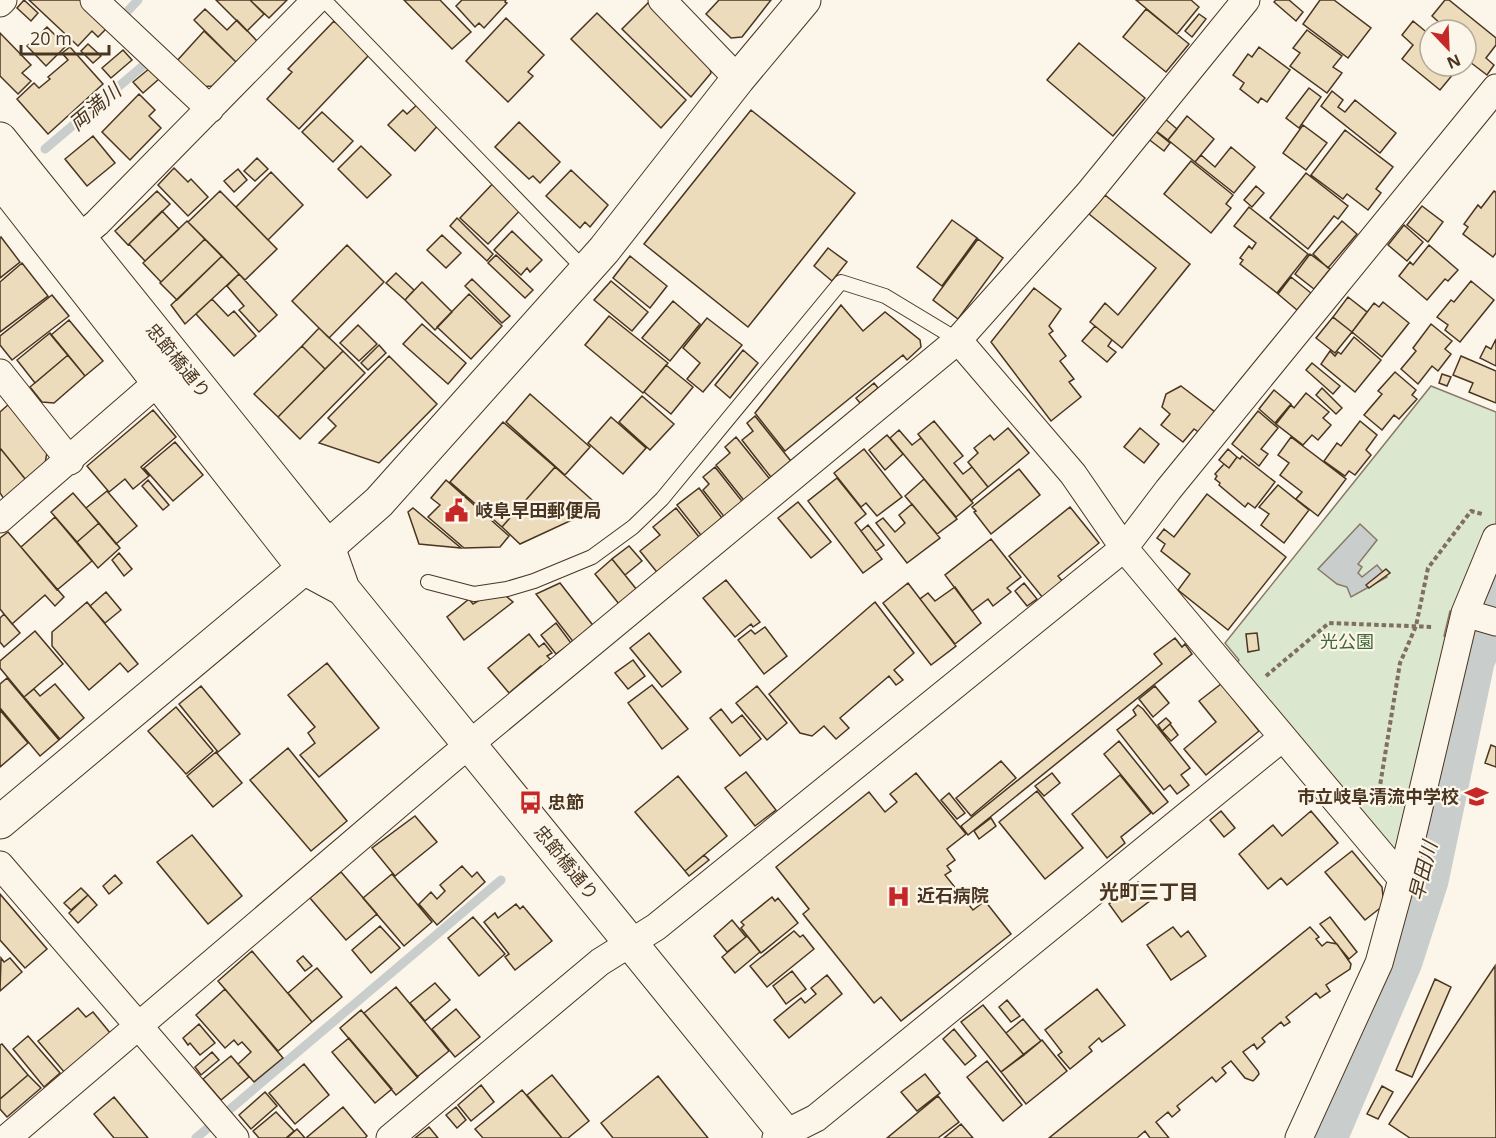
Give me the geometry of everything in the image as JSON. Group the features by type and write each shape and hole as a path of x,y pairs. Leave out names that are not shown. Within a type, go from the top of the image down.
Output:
{"main road":[{"path":"0,822 316,558 379,502 604,250 738,78 804,0"},
{"name":"忠節橋通り","path":"0,140 79,238 316,558"},
{"name":"忠節橋通り","path":"0,180 159,381 342,589 630,943 783,1136"}],"street":[{"path":"0,3 3,0"},
{"path":"94,0 210,109"},
{"path":"79,238 97,223 316,0"},
{"path":"662,0 738,78"},
{"path":"7,1138 469,745 958,340 1089,193 1246,0"},
{"path":"390,1138 600,962 656,927 1124,548 1168,490 1496,88"},
{"path":"958,340 1072,474 1124,548 1402,879"},
{"path":"0,373 70,461"},
{"path":"0,519 70,461 159,381"},
{"path":"1299,1138 1379,963 1417,816 1474,620 1492,527"},
{"path":"783,1136 816,1118 1282,738"},
{"path":"0,865 224,1125"}],"lane":[{"path":"324,0 586,271"},
{"path":"428,582 474,594 507,589 534,581 592,556 617,539 662,499 841,282 885,296 958,340"}],"path":[{"path":"1417,816 1378,798 1400,663 1416,626 1428,568 1471,511 1492,527"},
{"path":"1246,693 1329,623 1416,626 1474,620"}],"green space":[{"name":"光公園","path":"1431,386 1496,412 1496,529 1450,611 1444,636 1450,638 1390,877 1229,672 1239,660 1225,643"}],"shaded area":[{"path":"1360,524 1377,540 1358,564 1362,567 1358,573 1362,577 1377,565 1387,577 1351,597 1347,587 1337,584 1318,569"}],"building":[{"path":"24,0 38,13 31,21 17,8"},
{"path":"29,0 81,0 109,26 98,37 92,31 78,46"},
{"path":"216,0 250,0 264,14 247,31"},
{"path":"250,0 287,0 269,18"},
{"path":"404,0 440,0 471,32 452,49"},
{"path":"462,0 506,0 507,3 484,28 479,23 475,27 456,6"},
{"path":"719,0 771,0 742,37 731,38 706,14"},
{"path":"1136,0 1191,0 1199,7 1177,34"},
{"path":"1289,0 1303,12 1296,21 1274,2"},
{"path":"1320,0 1334,0 1371,28 1348,58 1303,24"},
{"path":"1445,0 1449,0 1471,18 1434,18 1432,16"},
{"path":"650,1 707,57 711,73 691,97 622,29"},
{"path":"205,9 227,30 237,20 257,41 236,62 194,20"},
{"path":"1146,9 1189,44 1166,72 1123,37"},
{"path":"597,13 686,100 661,128 571,39"},
{"path":"1199,14 1206,19 1192,37 1185,31"},
{"path":"506,18 544,55 528,72 533,76 508,102 466,61"},
{"path":"334,21 370,54 299,129 267,99 292,72 288,69"},
{"path":"1413,21 1418,25 1418,72 1402,59 1413,45 1402,35"},
{"path":"1478,23 1496,38 1496,45 1486,58 1494,65 1487,75 1478,68"},
{"path":"47,27 66,46 46,66 27,46"},
{"path":"1307,30 1342,56 1333,67 1342,73 1327,93 1290,66 1300,53 1293,48"},
{"path":"204,31 236,62 212,86 200,87 175,63"},
{"path":"0,33 31,65 22,73 31,81 18,94 0,76"},
{"path":"1079,43 1145,98 1113,136 1047,80"},
{"path":"88,44 101,56 93,63 81,51"},
{"path":"70,47 103,84 48,134 17,99 34,83 39,88 50,79 48,77 68,60 62,53"},
{"path":"1259,47 1290,70 1267,102 1261,98 1258,103 1240,89 1244,83 1233,75 1248,54 1252,57"},
{"path":"123,50 132,60 111,78 102,68"},
{"path":"150,68 159,79 143,93 133,82"},
{"path":"1425,78 1450,78 1440,90"},
{"path":"1309,88 1321,97 1299,128 1286,118"},
{"path":"1332,91 1343,100 1338,107 1345,112 1355,100 1396,133 1380,153 1321,106"},
{"path":"139,94 155,110 149,116 161,128 130,160 102,132"},
{"path":"420,102 441,122 415,151 388,125 403,110 407,114"},
{"path":"751,110 855,193 748,327 644,244"},
{"path":"322,112 353,141 333,162 302,132"},
{"path":"1187,116 1214,139 1195,162 1168,140"},
{"path":"1164,118 1177,129 1168,140 1155,130"},
{"path":"519,122 560,162 540,183 533,176 529,179 495,147"},
{"path":"1303,125 1327,143 1306,170 1283,153"},
{"path":"1154,130 1170,143 1164,151 1147,138"},
{"path":"1345,130 1393,167 1376,189 1381,193 1368,210 1347,194 1343,199 1311,175"},
{"path":"93,136 115,163 87,186 65,159"},
{"path":"361,146 391,175 367,198 338,169"},
{"path":"1231,147 1255,167 1234,193 1195,162 1201,155 1215,167"},
{"path":"257,158 268,169 255,181 244,171"},
{"path":"1191,161 1233,195 1226,204 1231,208 1211,233 1164,194"},
{"path":"174,168 188,182 191,179 208,197 188,216 158,185"},
{"path":"238,169 247,180 234,192 224,181"},
{"path":"571,170 608,205 590,227 585,222 580,228 546,196"},
{"path":"271,172 303,205 268,240 236,207"},
{"path":"1306,173 1348,206 1338,219 1334,216 1308,249 1270,218"},
{"path":"499,177 527,203 488,244 460,218"},
{"path":"1256,186 1264,193 1252,207 1244,200"},
{"path":"157,191 170,204 128,245 115,231"},
{"path":"220,191 277,249 245,280 188,222"},
{"path":"1494,191 1496,192 1496,253 1493,257 1463,234 1468,227 1464,224 1478,205 1481,208"},
{"path":"1105,195 1190,264 1122,348 1090,322 1105,303 1118,315 1156,268 1089,214"},
{"path":"1422,206 1443,222 1428,242 1407,225"},
{"path":"1249,207 1308,254 1277,293 1240,264 1243,260 1240,258 1249,246 1252,249 1256,243 1234,226"},
{"path":"162,211 179,229 145,261 129,244"},
{"path":"457,218 493,254 487,261 450,226"},
{"path":"952,220 977,238 942,286 917,267"},
{"path":"187,221 205,239 161,282 143,263"},
{"path":"1342,221 1357,234 1328,268 1313,254"},
{"path":"1404,225 1423,242 1407,261 1388,245"},
{"path":"512,231 542,260 530,272 527,268 521,275 494,250"},
{"path":"442,235 461,253 446,268 427,250"},
{"path":"0,238 20,262 0,278"},
{"path":"205,239 222,256 177,300 160,283"},
{"path":"978,239 1003,258 958,319 933,300"},
{"path":"347,245 384,282 329,338 292,301"},
{"path":"1429,245 1458,270 1448,281 1445,279 1427,300 1399,276 1410,262 1413,265"},
{"path":"828,248 847,262 832,281 814,266"},
{"path":"1310,254 1330,269 1314,289 1295,274"},
{"path":"496,255 533,290 525,298 488,263"},
{"path":"222,256 239,274 185,324 171,305"},
{"path":"630,256 667,286 650,308 613,278"},
{"path":"22,263 48,296 0,332 0,282"},
{"path":"396,273 414,290 405,300 386,283"},
{"path":"239,274 277,315 259,332 239,310 244,306 227,286"},
{"path":"1291,277 1311,293 1297,310 1278,294"},
{"path":"472,279 510,316 502,323 465,286"},
{"path":"611,281 648,312 632,331 594,300"},
{"path":"1471,281 1494,300 1460,342 1445,330 1448,325 1437,317 1451,300 1454,302"},
{"path":"422,282 452,312 435,330 405,300"},
{"path":"1034,288 1061,309 1049,326 1053,331 1049,334 1066,356 1060,361 1074,379 1069,382 1081,397 1051,421 991,342"},
{"path":"469,294 502,326 471,359 437,327"},
{"path":"52,295 69,316 12,360 0,345 0,336"},
{"path":"1348,297 1367,312 1352,332 1333,317"},
{"path":"212,299 228,316 234,311 256,336 234,356 196,314"},
{"path":"673,301 700,324 670,361 642,338"},
{"path":"1383,302 1409,323 1382,357 1352,332 1374,303 1379,307"},
{"path":"841,305 863,331 885,312 920,340 921,347 907,360 903,355 785,451 755,413"},
{"path":"609,316 668,363 643,393 585,345"},
{"path":"1333,317 1352,332 1335,353 1316,338"},
{"path":"707,318 742,345 703,392 687,379 700,363 683,348"},
{"path":"69,320 103,361 85,376 51,335"},
{"path":"422,324 466,363 448,384 403,344"},
{"path":"1431,324 1452,341 1445,349 1451,354 1438,371 1432,366 1418,384 1401,369 1416,351 1413,348"},
{"path":"358,325 377,344 359,361 340,343"},
{"path":"1095,326 1112,340 1108,346 1116,352 1107,362 1082,341"},
{"path":"319,328 343,351 325,369 302,346"},
{"path":"50,333 68,355 35,383 17,360"},
{"path":"1354,337 1381,360 1355,392 1321,364 1330,351 1335,356 1338,352 1341,354"},
{"path":"1496,339 1496,366 1480,358 1486,346 1491,349"},
{"path":"379,345 386,353 368,370 361,363"},
{"path":"302,346 325,369 278,417 254,394"},
{"path":"743,350 758,363 730,398 715,385"},
{"path":"343,351 365,373 300,439 278,417"},
{"path":"68,355 85,376 54,403 42,402 30,387"},
{"path":"389,356 437,404 379,463 319,443 336,426 328,418"},
{"path":"1461,356 1496,371 1496,403 1469,392 1473,383 1453,375"},
{"path":"1312,363 1340,386 1333,394 1306,370"},
{"path":"666,365 693,387 671,414 644,392"},
{"path":"1395,372 1416,390 1412,395 1417,399 1399,419 1394,415 1382,430 1364,415 1382,394 1378,391"},
{"path":"1442,374 1451,377 1447,386 1439,383"},
{"path":"874,383 878,388 860,403 856,398"},
{"path":"1181,386 1215,412 1200,433 1194,429 1183,442 1161,425 1170,414 1162,407 1166,394"},
{"path":"1322,388 1342,408 1336,414 1316,395"},
{"path":"1274,390 1291,404 1275,423 1259,409"},
{"path":"1306,393 1329,412 1323,418 1331,425 1318,440 1312,435 1303,445 1276,424 1291,405 1294,408"},
{"path":"530,394 590,447 565,475 506,422"},
{"path":"642,396 674,424 650,450 619,422"},
{"path":"9,404 47,452 45,464 26,480 0,448 0,412"},
{"path":"153,410 176,437 141,467 149,476 133,489 125,479 109,492 87,466"},
{"path":"1258,411 1278,428 1261,449 1268,454 1259,466 1232,444"},
{"path":"755,416 794,465 774,481 742,440 753,431 747,423"},
{"path":"611,417 646,448 623,474 588,443"},
{"path":"934,421 963,456 954,463 963,474 972,467 988,487 971,501 918,434"},
{"path":"1360,421 1377,435 1366,450 1371,455 1355,475 1349,471 1345,476 1324,461 1337,443 1341,446"},
{"path":"503,422 555,467 502,527 450,482"},
{"path":"1008,428 1029,453 988,487 968,462 978,453 974,448 990,435 994,440"},
{"path":"1140,428 1159,444 1144,463 1124,447"},
{"path":"899,430 912,445 921,438 973,503 956,517 890,438"},
{"path":"887,435 903,454 885,470 869,450"},
{"path":"736,437 773,483 746,503 716,465 730,453 725,447"},
{"path":"1291,437 1346,479 1318,516 1296,499 1302,492 1280,475 1289,463 1278,455"},
{"path":"175,442 203,475 173,501 144,468"},
{"path":"0,448 26,480 4,499 0,493"},
{"path":"864,449 902,497 877,516 866,503 861,507 834,473"},
{"path":"1228,449 1237,457 1229,468 1219,460"},
{"path":"1242,456 1275,482 1255,508 1248,503 1245,507 1215,479 1217,476 1215,474 1224,464 1229,468 1237,457 1240,459"},
{"path":"555,467 600,507 520,544 502,527"},
{"path":"715,467 745,505 726,519 703,490 709,484 703,477"},
{"path":"1019,469 1040,495 991,534 972,507"},
{"path":"837,478 866,514 855,523 882,559 863,573 808,501"},
{"path":"924,479 957,519 937,534 905,496"},
{"path":"148,480 169,505 163,510 142,486"},
{"name":"岐阜早田郵便局","path":"446,480 509,536 500,547 464,548 428,517 440,505 431,498"},
{"path":"1278,485 1309,510 1284,543 1261,525 1269,514 1259,507"},
{"path":"699,488 725,522 704,539 677,505"},
{"path":"107,491 137,526 116,544 86,508"},
{"path":"73,493 99,523 77,542 51,512"},
{"path":"1207,494 1286,557 1228,630 1178,590 1190,574 1161,551 1165,544 1157,538 1164,529 1174,537"},
{"path":"798,502 831,542 811,558 778,518"},
{"path":"912,504 940,538 907,563 876,523 883,518 895,532 905,523 899,515"},
{"path":"1070,507 1099,543 1058,576 1063,582 1043,598 1009,556"},
{"path":"413,508 461,548 419,544 408,512"},
{"path":"676,508 703,542 660,576 640,551 660,535 653,527"},
{"path":"55,517 92,561 57,590 21,547"},
{"path":"99,523 120,548 98,568 77,542"},
{"path":"868,525 884,545 876,551 861,531"},
{"path":"8,532 64,597 55,606 45,595 12,624 0,609 0,538"},
{"path":"991,539 1021,577 1007,588 1011,592 993,606 988,599 972,611 945,575"},
{"path":"629,546 642,561 625,575 612,559"},
{"path":"119,553 132,569 124,576 112,560"},
{"path":"612,559 637,590 619,604 595,574"},
{"path":"1386,569 1390,573 1369,588 1366,585"},
{"path":"726,580 760,622 753,627 751,624 735,637 703,598"},
{"path":"560,583 595,628 575,644 536,594"},
{"path":"908,583 956,646 931,665 883,603"},
{"path":"1024,583 1037,599 1027,606 1015,591"},
{"path":"955,587 981,623 955,644 920,599 928,593 935,601"},
{"path":"106,592 121,610 105,623 90,606"},
{"path":"506,596 513,602 464,640 447,617 469,599 473,604 483,598"},
{"path":"87,602 138,664 128,672 120,663 89,690 52,646 52,632"},
{"path":"875,602 914,653 894,670 903,680 896,685 889,676 840,718 849,728 836,739 824,726 812,736 800,733 769,694"},
{"path":"4,614 20,633 4,647 0,642 0,618"},
{"path":"556,623 571,643 556,654 541,635"},
{"path":"765,627 787,656 764,674 738,640 751,630 755,634"},
{"path":"35,631 63,664 24,697 0,668 0,661"},
{"path":"649,633 681,672 662,687 630,648"},
{"path":"1257,633 1259,650 1248,652 1246,634"},
{"path":"529,634 539,647 544,643 552,653 547,656 551,660 509,693 488,668"},
{"path":"1175,638 1182,647 1185,644 1192,654 968,835 961,826 1162,664 1154,654"},
{"path":"633,660 645,676 628,689 615,673"},
{"path":"327,663 379,728 319,777 300,755 315,743 308,733 315,727 288,695"},
{"path":"7,678 59,740 40,756 0,708 0,684"},
{"path":"55,684 84,718 60,739 24,697 34,689 40,696"},
{"path":"1221,684 1259,731 1206,775 1184,749 1216,722 1199,701"},
{"path":"652,685 688,729 662,749 628,703"},
{"path":"201,686 240,734 218,752 179,704"},
{"path":"757,686 787,723 767,740 736,703"},
{"path":"1155,686 1169,703 1153,717 1139,699"},
{"path":"1138,705 1190,768 1181,775 1189,785 1177,794 1170,785 1164,790 1117,730 1136,715 1133,710"},
{"path":"176,707 213,751 186,774 148,731"},
{"path":"721,709 732,723 742,715 761,739 740,756 710,718"},
{"path":"0,710 28,743 0,767"},
{"path":"1166,718 1171,723 1162,731 1158,725"},
{"path":"1170,724 1178,735 1171,741 1162,731"},
{"path":"1119,741 1168,802 1153,814 1104,754"},
{"path":"1491,745 1496,747 1496,767 1485,763"},
{"path":"288,748 347,821 311,851 250,780"},
{"path":"216,752 242,783 213,807 187,776"},
{"path":"1001,761 1016,778 971,816 956,798"},
{"path":"746,772 776,810 755,826 725,788"},
{"name":"近石病院","path":"916,773 966,834 947,849 955,860 947,866 951,871 945,875 973,910 985,901 1011,934 901,1021 881,997 874,1003 803,914 809,909 776,867 869,792 885,812 897,802 890,794"},
{"path":"1052,773 1060,783 1044,796 1035,786"},
{"path":"1120,775 1151,813 1121,837 1125,843 1107,858 1072,814"},
{"path":"678,776 727,836 685,871 635,812"},
{"path":"1037,791 1083,848 1045,879 999,822"},
{"path":"949,793 965,813 957,819 941,800"},
{"path":"1221,811 1235,828 1224,837 1210,820"},
{"path":"1311,811 1338,843 1287,885 1281,878 1268,889 1239,854 1273,825 1282,836"},
{"path":"415,816 437,842 395,876 372,848"},
{"path":"991,818 996,826 979,839 974,831"},
{"path":"192,835 242,896 208,924 157,862"},
{"path":"1352,851 1382,887 1384,905 1365,920 1325,872"},
{"path":"704,855 709,860 689,876 685,871"},
{"path":"462,866 472,877 477,872 485,882 437,925 419,904 431,892 437,899 445,891 440,885"},
{"path":"341,872 377,914 346,940 310,898"},
{"path":"392,874 432,922 404,946 363,898"},
{"path":"115,875 122,883 109,894 103,886"},
{"path":"1138,882 1151,900 1122,922 1109,904"},
{"path":"81,888 88,895 71,910 64,903"},
{"path":"0,894 47,949 25,968 0,940"},
{"path":"88,895 97,905 78,923 69,913"},
{"path":"772,897 775,901 778,898 798,923 761,953 741,928 744,925 741,922"},
{"path":"516,904 520,909 523,906 552,941 515,970 505,957 509,954 484,922 495,913 498,918"},
{"path":"473,917 505,954 479,976 448,938"},
{"path":"1330,917 1357,952 1349,959 1320,924"},
{"path":"732,920 746,937 727,952 714,936"},
{"path":"380,926 400,948 371,973 352,950"},
{"path":"1173,927 1181,937 1188,931 1206,956 1171,980 1147,945"},
{"path":"1310,927 1319,937 1316,939 1322,946 1327,942 1337,944 1351,964 1350,969 1326,985 1330,991 1320,998 1316,993 1286,1017 1290,1022 1284,1026 1281,1022 1262,1038 1265,1042 1257,1049 1254,1044 1243,1052 1258,1071 1259,1074 1253,1081 1245,1078 1231,1061 1222,1068 1226,1073 1216,1082 1212,1077 1177,1106 1180,1110 1172,1117 1168,1112 1156,1122 1169,1138 1150,1138 1145,1131 1137,1138 1049,1138"},
{"path":"794,931 800,937 803,935 814,949 767,987 750,966"},
{"path":"747,936 760,952 735,973 722,957"},
{"path":"252,951 312,1022 278,1051 218,981"},
{"path":"303,956 312,966 305,971 297,961"},
{"path":"1,958 4,962 10,958 22,972 0,991"},
{"path":"1495,966 1496,1138 1410,1138 1389,1124"},
{"path":"317,968 342,997 312,1022 288,993"},
{"path":"792,971 806,989 786,1004 773,986"},
{"path":"827,975 842,994 789,1038 774,1020 801,998 805,1003 816,994 811,988"},
{"path":"1435,979 1451,987 1412,1077 1396,1070"},
{"path":"435,983 450,1000 425,1021 410,1003"},
{"path":"396,987 449,1051 417,1077 364,1013"},
{"path":"225,989 283,1058 254,1082 238,1064 251,1052 242,1042 238,1045 234,1040 225,1048 196,1015"},
{"path":"1097,989 1125,1025 1102,1042 1099,1038 1089,1047 1092,1051 1070,1069 1058,1055 1062,1052 1045,1030"},
{"path":"1007,1000 1020,1016 1011,1022 999,1007"},
{"path":"983,1005 1024,1055 1001,1072 961,1022"},
{"path":"78,1008 86,1017 93,1012 111,1034 65,1073 38,1041"},
{"path":"456,1009 480,1037 455,1057 432,1029"},
{"path":"361,1010 418,1077 396,1095 340,1028"},
{"path":"1023,1019 1041,1041 1024,1055 1006,1033"},
{"path":"199,1024 215,1043 200,1055 183,1038"},
{"path":"954,1029 976,1056 965,1065 943,1039"},
{"path":"28,1036 60,1073 44,1087 13,1049"},
{"path":"349,1038 392,1089 375,1103 332,1052"},
{"path":"1042,1040 1067,1071 1026,1104 1001,1072"},
{"path":"2,1044 28,1075 0,1099 0,1045"},
{"path":"212,1052 219,1060 201,1075 195,1067"},
{"path":"231,1056 249,1077 221,1100 203,1079"},
{"path":"987,1061 1022,1105 1003,1121 967,1077"},
{"path":"304,1064 329,1095 295,1124 269,1093"},
{"path":"925,1074 940,1093 917,1111 901,1092"},
{"path":"28,1075 41,1088 7,1117 0,1109 0,1099"},
{"path":"552,1075 589,1121 568,1138 562,1138 527,1095"},
{"path":"658,1076 708,1138 613,1138 601,1123"},
{"path":"481,1085 494,1102 471,1121 458,1105"},
{"path":"1382,1086 1393,1092 1378,1119 1367,1114"},
{"path":"522,1090 562,1138 483,1138 475,1129"},
{"path":"265,1092 277,1106 251,1129 239,1115"},
{"path":"938,1096 959,1122 938,1138 887,1138"},
{"path":"114,1097 148,1138 114,1138 94,1114"},
{"path":"343,1107 367,1136 365,1138 306,1138"},
{"path":"456,1107 466,1120 457,1128 446,1115"},
{"path":"276,1112 294,1131 286,1138 259,1138 253,1131"},
{"path":"961,1124 973,1138 944,1138"},
{"path":"429,1127 438,1138 415,1138"},
{"path":"297,1129 305,1138 287,1138"}],"waterway":[{"name":"両満川","path":"126,13 138,0"},
{"name":"両満川","path":"45,149 144,65"},
{"name":"早田川","path":"1321,1138 1397,959 1423,878 1469,659 1496,595"},
{"path":"196,1138 501,880"}],"place":[{"name":"岐阜早田郵便局","path":"457,511"},
{"name":"市立岐阜清流中学校","path":"1477,797"},
{"name":"忠節","path":"530,803"},
{"name":"近石病院","path":"899,896"}],"district":[{"name":"光町三丁目","path":"1149,892"}]}
